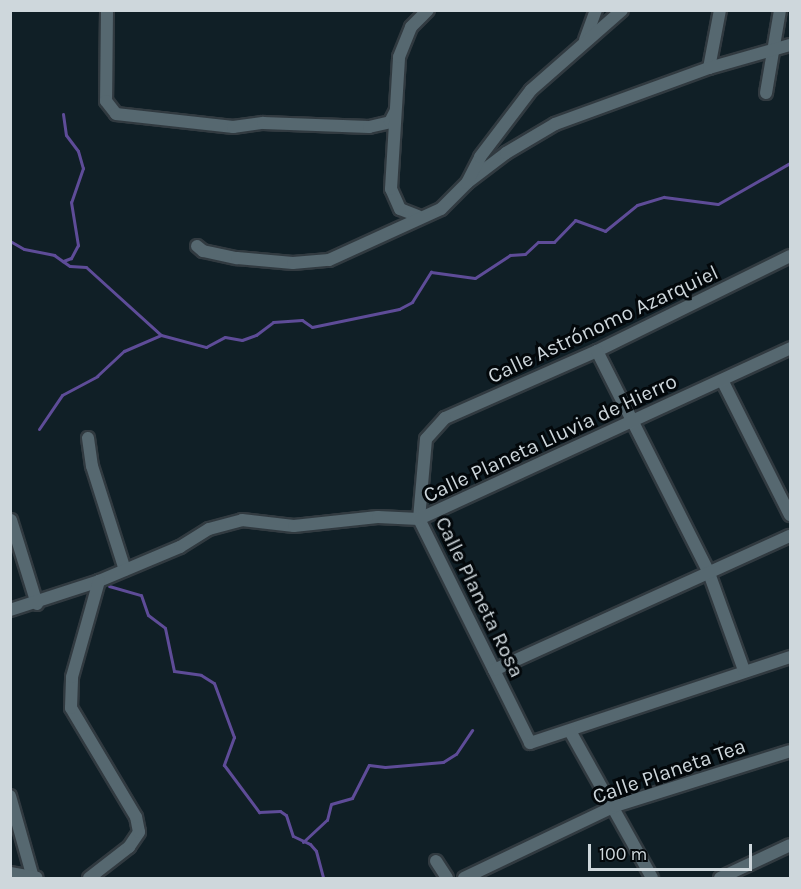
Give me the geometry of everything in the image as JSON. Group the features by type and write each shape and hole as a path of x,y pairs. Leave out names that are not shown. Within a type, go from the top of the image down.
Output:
{"street":[{"path":"107,10 106,101 116,114 233,127 262,123 369,128 390,122 395,112"},
{"path":"418,216 399,209 391,189 402,42 428,10"},
{"path":"585,40 596,10"},
{"path":"467,183 480,157 520,103 585,40 622,10"},
{"path":"709,68 720,10"},
{"path":"766,93 780,10"},
{"path":"197,246 203,251 237,258 310,263 348,254 418,216 441,208 467,183 506,153 555,124 709,68 790,45"},
{"name":"Calle Astrónomo Azarquiel","path":"433,428 446,418 597,351 788,260"},
{"name":"Calle Planeta Lluvia de Hierro","path":"10,610 37,604 99,581 180,546 208,529 242,520 294,526 378,517 420,519 633,418 723,382 790,348"},
{"path":"597,351 633,418 709,573 744,670"},
{"path":"723,382 790,515"},
{"name":"Calle Planeta Rosa","path":"433,428 423,454 420,519 530,743 570,731"},
{"path":"88,438 92,466 125,570"},
{"path":"10,520 37,604"},
{"path":"494,670 790,536"},
{"path":"89,879 129,847 139,831 136,817 71,708 72,677 99,581"},
{"path":"652,879 615,806 570,731 744,670 790,657"},
{"name":"Calle Planeta Tea","path":"464,879 615,806 790,751"},
{"path":"10,796 35,878 10,873"},
{"path":"720,879 790,845"},
{"path":"436,861 447,879"}],"waterway":[{"path":"63,114 66,135 78,151 83,168 71,202 78,245 71,258 63,261"},
{"path":"10,241 24,249 54,255 70,266 86,267 161,335 206,347 225,337 242,340 256,335 273,322 302,320 312,327 399,309 412,302 431,272 475,278 510,255 525,254 538,242 554,242 575,220 605,231 637,205 664,197 718,204 790,163"},
{"path":"39,429 62,395 97,376 124,351 161,335"},
{"path":"109,586 141,595 148,615 165,628 174,671 201,675 214,683 234,737 224,765 259,812 280,811 286,815 293,836 310,844 316,851 323,878"},
{"path":"303,842 327,820 331,804 352,798 369,765 385,767 443,762 456,754 472,730"}]}
